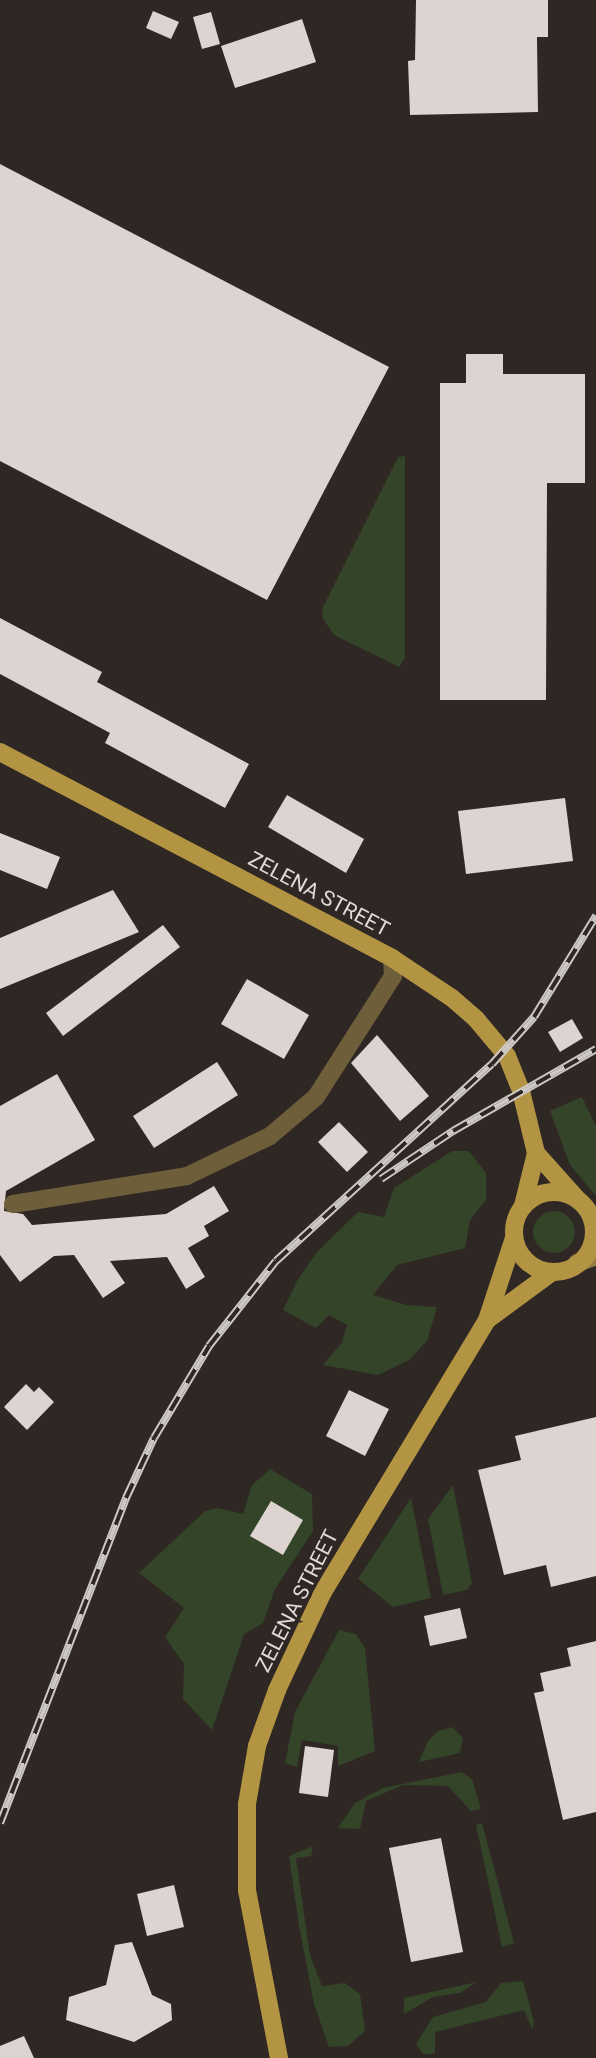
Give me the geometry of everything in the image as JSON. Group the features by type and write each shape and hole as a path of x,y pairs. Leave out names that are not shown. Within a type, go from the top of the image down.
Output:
{"main road":[{"name":"ZELENA STREET","path":"0,752 392,958 476,1019 507,1056 521,1091 536,1153 523,1206"},
{"name":"ZELENA STREET","path":"536,1153 578,1200"},
{"path":"577,1263 593,1242 594,1216 578,1200 548,1193 523,1206 514,1238 527,1261 552,1272 577,1263 596,1256"},
{"name":"ZELENA STREET","path":"279,2058 247,1891 247,1804 257,1746 296,1644 323,1592 487,1320 514,1238"},
{"name":"ZELENA STREET","path":"487,1320 552,1272"}],"street":[{"path":"13,1204 187,1176 270,1136 316,1097 393,976 392,958"}],"green space":[{"path":"405,456 405,658 399,667 334,635 323,619 322,609 398,457"},
{"path":"582,1097 596,1126 596,1196 570,1165 550,1111"},
{"path":"452,1151 469,1151 486,1173 486,1200 470,1220 465,1248 397,1265 373,1295 406,1305 437,1307 427,1341 409,1360 378,1375 323,1365 342,1342 347,1325 329,1315 316,1328 283,1310 297,1281 317,1252 358,1212 384,1217 394,1188"},
{"path":"554,1211 569,1217 575,1232 569,1247 554,1253 539,1247 533,1232 539,1217"},
{"path":"270,1469 312,1494 313,1531 275,1589 263,1623 244,1634 212,1730 183,1699 184,1664 165,1637 184,1608 139,1573 205,1511 218,1508 243,1514 252,1485"},
{"path":"453,1485 472,1583 467,1590 443,1595 428,1519"},
{"path":"411,1498 431,1598 393,1607 358,1579"},
{"path":"339,1630 356,1634 365,1648 375,1751 338,1766 338,1746 302,1740 297,1767 285,1763 295,1712"},
{"path":"452,1727 463,1738 460,1753 419,1762 428,1741 438,1731"},
{"path":"462,1772 472,1779 481,1809 471,1811 448,1786 403,1785 366,1801 360,1829 338,1828 355,1803 383,1788"},
{"path":"482,1823 514,1943 502,1947 476,1825"},
{"path":"313,1846 311,1856 296,1858 310,1955 322,1986 345,1983 360,1994 365,2031 348,2046 329,2047 314,2004 299,1926 289,1856"},
{"path":"523,1981 534,2022 532,2029 524,2010 435,2032 435,2054 423,2054 416,2044 433,2017 486,2002 501,1983"},
{"path":"477,1982 460,1993 433,1997 404,2014 404,1998"}],"building":[{"path":"416,0 548,0 548,37 537,37 538,112 410,115 408,61 415,60"},
{"path":"153,11 179,22 171,39 146,28"},
{"path":"211,12 220,44 202,49 193,17"},
{"path":"302,19 316,62 235,88 221,46"},
{"path":"0,164 389,367 267,600 0,461"},
{"path":"466,354 503,354 503,374 585,374 585,483 547,483 546,700 440,700 440,383 466,383"},
{"path":"0,618 102,672 97,682 249,764 225,808 105,743 110,733 0,674"},
{"path":"287,795 364,839 346,873 268,827"},
{"path":"565,798 573,861 466,874 458,811"},
{"path":"0,833 60,857 47,889 0,870"},
{"path":"113,890 139,932 0,989 0,938"},
{"path":"163,925 180,947 63,1036 46,1013"},
{"path":"247,979 309,1015 284,1059 221,1024"},
{"path":"572,1019 583,1038 560,1052 548,1032"},
{"path":"377,1035 429,1096 400,1121 351,1063"},
{"path":"217,1062 238,1095 154,1148 133,1116"},
{"path":"57,1074 95,1140 6,1191 4,1211 23,1214 32,1225 166,1214 214,1186 229,1211 204,1226 209,1236 188,1248 205,1277 186,1289 167,1257 110,1261 125,1283 103,1298 74,1255 54,1256 20,1282 0,1255 0,1106"},
{"path":"339,1122 368,1152 347,1172 318,1142"},
{"path":"26,1384 34,1392 39,1387 54,1402 27,1430 4,1407"},
{"path":"349,1390 389,1409 365,1456 326,1436"},
{"path":"596,1417 596,1576 551,1587 546,1565 504,1575 478,1470 521,1460 515,1436"},
{"path":"271,1501 303,1520 283,1555 250,1536"},
{"path":"460,1608 467,1638 430,1646 424,1616"},
{"path":"596,1641 596,1812 563,1820 534,1693 544,1691 540,1673 571,1666 567,1648"},
{"path":"305,1746 334,1750 328,1797 299,1793"},
{"path":"441,1838 463,1952 411,1962 389,1848"},
{"path":"174,1885 184,1927 147,1936 137,1894"},
{"path":"132,1942 152,1995 171,2004 172,2020 134,2042 66,2020 69,1997 106,1985 115,1945"},
{"path":"24,2036 34,2058 0,2058 0,2046"}],"railway":[{"path":"0,1823 126,1498 154,1438 209,1346 276,1261 492,1064 534,1017 596,916"},
{"path":"381,1179 453,1131 596,1049"}]}
